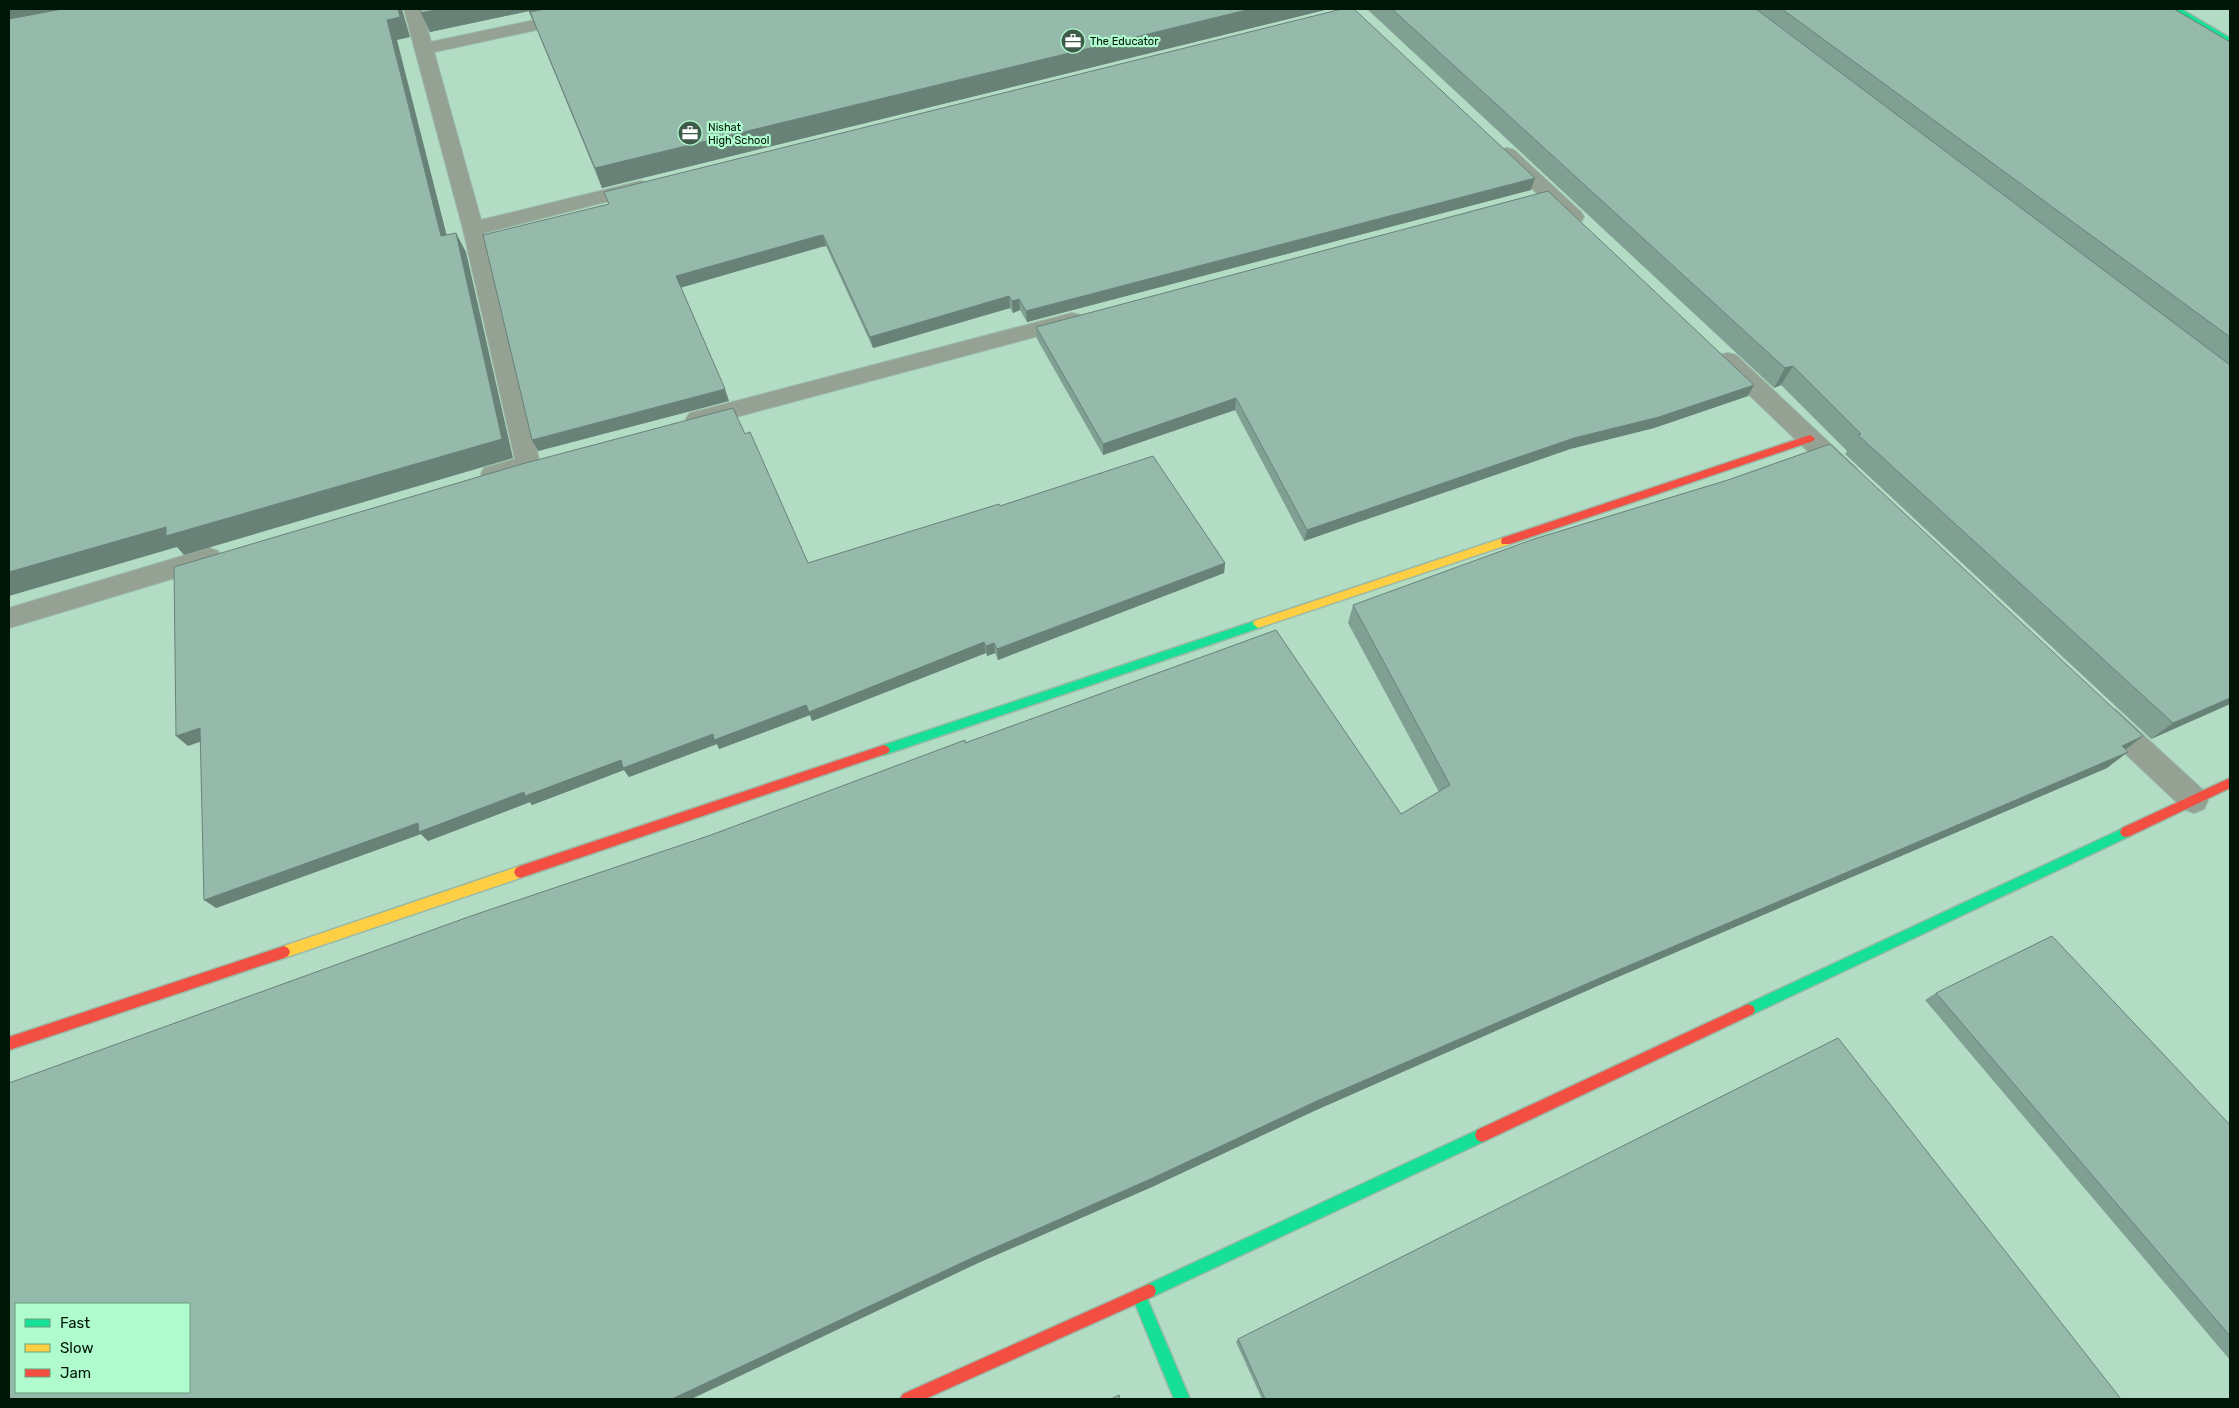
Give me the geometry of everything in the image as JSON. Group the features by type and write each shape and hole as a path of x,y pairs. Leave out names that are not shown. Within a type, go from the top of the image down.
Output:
{"street":[{"path":"413,9 537,462 471,481"},
{"path":"424,49 610,9"},
{"path":"2176,9 2230,41"},
{"path":"1491,139 1540,196 1593,234"},
{"path":"473,229 657,183"},
{"path":"682,423 1096,314"},
{"path":"1709,344 1861,486"},
{"path":"9,1044 1810,439"},
{"path":"9,618 226,554"},
{"path":"2093,705 2194,800"},
{"path":"908,1399 1139,1296 2230,783"},
{"path":"1139,1296 1182,1399"}],"building":[{"path":"62,9 398,9 400,17 387,20 441,236 456,233 502,439 166,536 166,527 9,572 9,19"},
{"path":"420,9 439,9 421,13"},
{"name":"Nishat High School","path":"545,9 1251,9 595,168 530,12"},
{"path":"1342,9 1354,9 1535,178 1026,311 1019,299 1012,301 1009,296 870,337 823,235 818,236 676,276 725,389 532,440 483,235 609,204 604,192"},
{"path":"1392,9 1756,9 2230,365 2230,698 2173,723 1858,435 1861,434 1793,366 1785,368"},
{"path":"1782,9 2174,9 2230,42 2230,337"},
{"path":"1548,191 1754,385 1659,417 1574,438 1307,530 1236,398 1103,444 1036,327"},
{"path":"733,408 745,434 750,432 808,563 999,504 1000,506 1153,456 1225,563 997,649 994,643 986,646 984,642 809,712 806,705 714,740 713,734 623,768 621,760 525,796 524,792 419,832 418,823 204,900 200,728 176,736 174,567 522,464"},
{"path":"1830,444 2143,736 2122,746 2128,752 1319,1100 1155,1177 974,1257 672,1399 9,1399 9,1083 471,916 711,835 965,740 965,743 1276,630 1401,814 1450,785 1353,605 1534,539 1728,480"},
{"path":"2052,936 2230,1125 2230,1336 1936,993"},
{"path":"1838,1038 2121,1399 1265,1399 1238,1339"},
{"path":"1119,1395 1120,1399 1111,1399"}],"traffic: fast":[{"path":"2176,9 2230,41"},
{"path":"884,750 1258,624"},
{"path":"1748,1010 2126,832"},
{"path":"1149,1291 1482,1135"},
{"path":"1139,1296 1182,1399"}],"traffic: slow":[{"path":"1258,624 1506,541"},
{"path":"284,952 520,872"}],"traffic: jam":[{"path":"1506,541 1810,439"},
{"path":"520,872 884,750"},
{"path":"2126,832 2230,783"},
{"path":"9,1044 284,952"},
{"path":"1482,1135 1748,1010"},
{"path":"908,1399 1149,1291"}],"place":[{"name":"The Educator","path":"1073,41"},
{"name":"Nishat High School","path":"690,133"}]}
